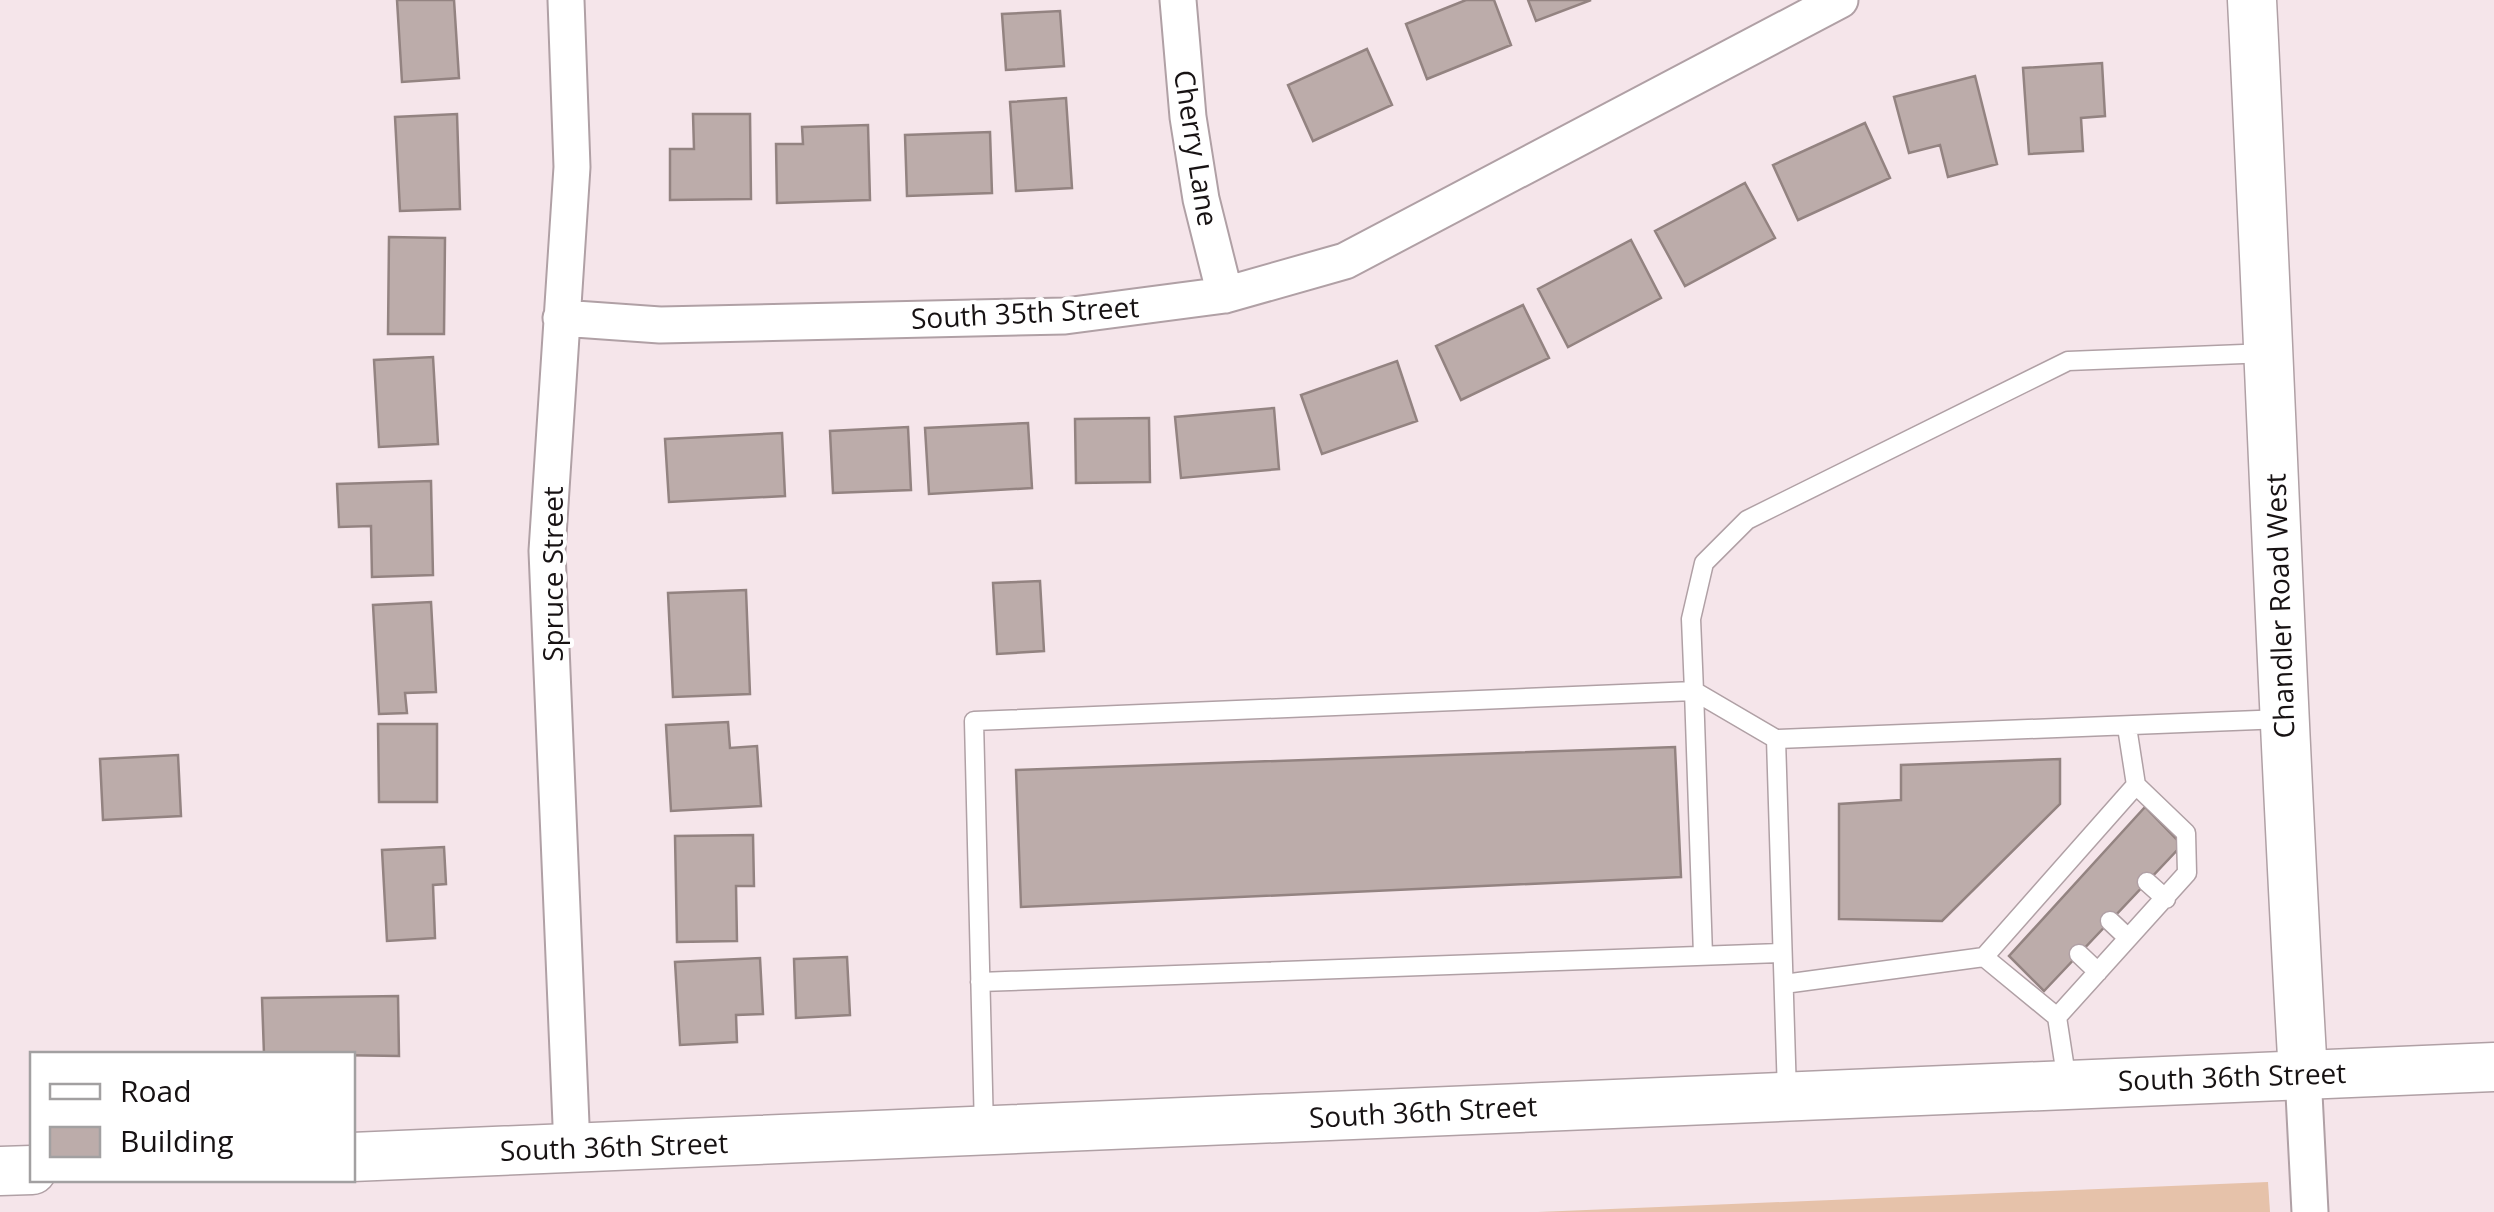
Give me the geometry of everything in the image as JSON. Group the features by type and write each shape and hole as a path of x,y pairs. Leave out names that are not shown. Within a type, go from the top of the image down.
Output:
{"main road":[{"name":"Chandler Road West","path":"2252,0 2270,353 2282,719 2303,1074"},
{"name":"South 36th Street","path":"355,1157 2494,1067"},
{"path":"0,1171 30,1170"}],"street":[{"name":"Spruce Street","path":"566,0 572,167 547,551 572,1148"},
{"name":"Cherry Lane","path":"1178,0 1188,117 1201,199 1226,295"},
{"name":"South 35th Street","path":"561,318 660,325 1065,316 1226,295 1346,262 1838,0"},
{"name":"Chandler Road West","path":"2303,1074 2310,1212"}],"lane":[{"path":"1703,955 1691,619 1704,563 1747,520 2068,361 2270,353"},
{"path":"984,1131 974,721 1694,691 1776,739 2282,719"},
{"path":"2057,1017 2187,873 2186,833 2136,785 2127,728"},
{"path":"1776,739 1787,1095"},
{"path":"1784,984 1984,957 2036,914 2102,841 2136,785"},
{"path":"2147,882 2166,899"},
{"path":"2110,920 2128,938"},
{"path":"980,982 1782,953"},
{"path":"2079,954 2098,972"},
{"path":"1984,957 2057,1017 2067,1082"}],"shaded area":[{"path":"2268,1182 2270,1212 1538,1212"}],"building":[{"path":"397,0 454,0 459,78 402,82"},
{"path":"1466,0 1494,0 1511,45 1427,79 1406,24"},
{"path":"1528,0 1591,0 1536,21"},
{"path":"1060,11 1064,66 1006,70 1002,14"},
{"path":"1367,49 1392,105 1313,141 1288,85"},
{"path":"2102,63 2105,116 2081,118 2083,151 2029,154 2023,68"},
{"path":"1975,76 1997,164 1948,177 1940,145 1909,153 1894,97"},
{"path":"1066,98 1072,188 1016,191 1010,102"},
{"path":"457,114 460,209 400,211 395,117"},
{"path":"693,114 750,114 751,199 670,200 670,149 694,149"},
{"path":"1865,123 1890,178 1798,220 1773,165"},
{"path":"868,125 870,200 777,203 776,144 803,144 802,127"},
{"path":"990,132 992,193 907,196 905,135"},
{"path":"1745,183 1775,238 1685,286 1655,231"},
{"path":"389,237 445,238 444,334 388,334"},
{"path":"1631,240 1661,298 1568,347 1538,289"},
{"path":"1523,305 1549,358 1461,400 1436,346"},
{"path":"433,357 438,444 379,447 374,360"},
{"path":"1397,361 1417,421 1322,454 1301,395"},
{"path":"1274,408 1279,469 1181,478 1175,417"},
{"path":"1149,418 1150,482 1076,483 1075,419"},
{"path":"1028,423 1032,488 929,494 925,428"},
{"path":"908,427 911,490 833,493 830,431"},
{"path":"782,433 785,496 669,502 665,439"},
{"path":"431,481 433,575 372,577 371,526 339,527 337,484"},
{"path":"1040,581 1044,651 997,654 993,583"},
{"path":"746,590 750,694 673,697 668,593"},
{"path":"431,602 436,692 405,693 407,713 379,714 373,605"},
{"path":"728,722 730,748 757,746 761,806 671,811 666,725"},
{"path":"378,724 437,724 437,802 379,802"},
{"path":"1675,747 1681,877 1021,907 1016,770"},
{"path":"178,755 181,816 103,820 100,759"},
{"path":"2060,759 2060,804 1942,921 1839,919 1839,804 1901,800 1901,765"},
{"path":"2145,807 2182,845 2044,991 2009,956"},
{"path":"753,835 754,886 736,886 737,941 677,942 675,836"},
{"path":"444,847 446,884 433,885 435,938 387,941 382,850"},
{"path":"847,957 850,1015 796,1018 794,959"},
{"path":"760,958 763,1014 736,1015 737,1042 680,1045 675,962"},
{"path":"398,996 399,1056 264,1052 262,998"}]}
